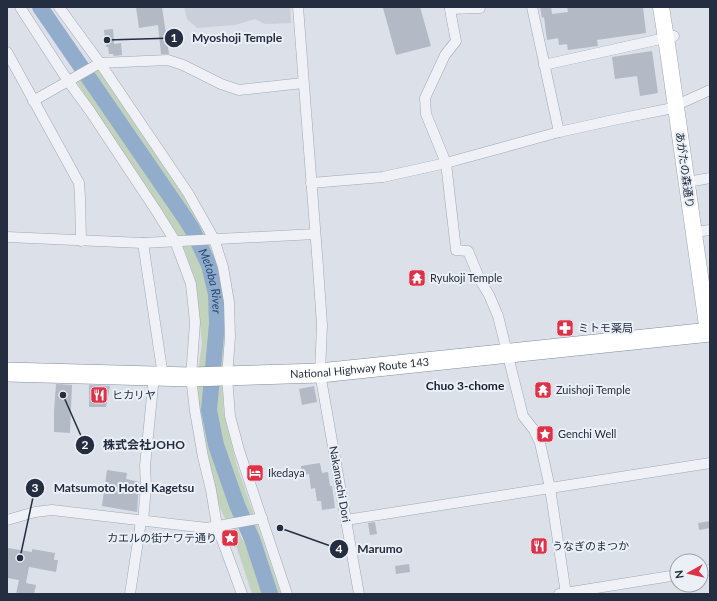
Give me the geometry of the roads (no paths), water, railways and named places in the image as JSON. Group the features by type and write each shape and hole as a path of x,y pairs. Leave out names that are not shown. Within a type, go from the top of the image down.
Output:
{"highway":[{"name":"National Highway Route 143","path":"7,372 193,377 320,373 507,353 709,336"}],"main road":[{"name":"あがたの森通り","path":"661,7 670,37 680,104 698,180 703,231 709,336"},
{"name":"あがたの森通り","path":"670,7 670,37"},
{"name":"あがたの森通り","path":"703,231 710,276"}],"street":[{"path":"20,7 177,241 193,299 193,377 195,411 203,457 211,490 242,594"},
{"path":"59,7 188,193 212,239 223,267 229,302 230,337 225,376 230,416 238,450 259,518 287,594"},
{"name":"Nakamachi Dori","path":"298,7 322,325 320,373 359,594"},
{"path":"532,7 559,132"},
{"path":"480,8 450,8 456,41 445,55 426,98 426,114 446,163 456,250 468,251 480,280 489,295 498,316 523,416 534,430 540,443 550,488 564,594 669,576"},
{"path":"544,65 670,37"},
{"path":"7,52 79,183 81,241"},
{"path":"34,101 98,64 168,60 183,65 221,84 239,90 304,83"},
{"path":"311,183 383,177 446,163 559,132 668,109 710,90"},
{"path":"7,237 143,243 315,234"},
{"path":"130,594 142,521 146,487 145,466 158,376 143,243"},
{"path":"346,520 710,463"},
{"path":"7,520 35,512 52,510 207,528 259,518"}],"waterway":[{"name":"Metoba River","path":"40,7 185,218 192,229 209,265 216,294 217,324 209,410 216,445 237,505 252,539 270,594"}],"place":[{"name":"Myoshoji Temple","path":"107,40"},
{"name":"Ryukoji Temple","path":"417,278"},
{"name":"ミトモ薬局","path":"565,328"},
{"name":"Zuishoji Temple","path":"543,390"},
{"name":"株式会社JOHO","path":"63,395"},
{"name":"ヒカリヤ","path":"99,395"},
{"name":"Genchi Well","path":"545,434"},
{"name":"Ikedaya","path":"255,473"},
{"name":"Marumo","path":"280,528"},
{"name":"カエルの街ナワテ通り","path":"230,538"},
{"name":"うなぎのまつか","path":"539,546"},
{"name":"Matsumoto Hotel Kagetsu","path":"20,558"}],"district":[{"name":"Chuo 3-chome","path":"465,386"}]}
